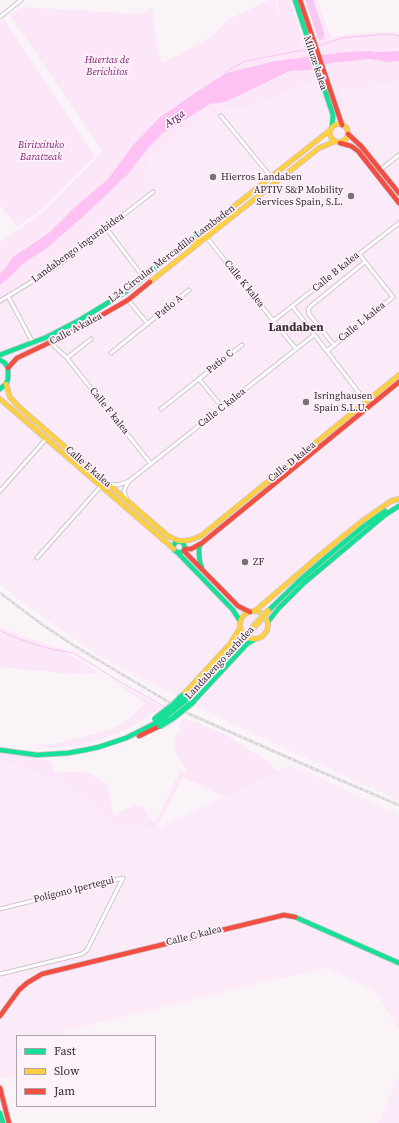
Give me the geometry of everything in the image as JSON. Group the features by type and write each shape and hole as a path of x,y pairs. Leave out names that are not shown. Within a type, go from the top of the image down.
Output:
{"main road":[{"name":"Miluze kalea","path":"295,0 311,41"},
{"name":"Miluze kalea","path":"300,0 333,115 331,129"},
{"name":"Miluze kalea","path":"323,78 342,124"},
{"path":"399,193 362,146 348,134 346,128 342,124 337,124 331,129 330,137 337,142 351,146 358,151 399,203"},
{"name":"L24 Circular Mercadillo Lambaden","path":"0,355 33,343 85,318 124,293 331,129"},
{"path":"337,142 345,140 348,134"},
{"name":"Calle A kalea","path":"8,368 17,358 76,330 128,300 319,148 337,142"},
{"path":"184,246 191,245 202,237 207,238 207,232 217,225 219,218"},
{"path":"0,360 5,363 8,368 8,379 6,384 0,389"},
{"name":"Calle D kalea","path":"180,541 190,540 201,536 399,375"},
{"name":"Calle D kalea","path":"180,550 191,549 202,543 399,382"},
{"name":"Calle E kalea","path":"6,384 10,397 19,407 103,484 128,502 168,536 180,541"},
{"path":"352,420 366,407 366,402 373,401 384,392 388,391"},
{"name":"Calle E kalea","path":"0,399 180,550 204,571 238,606 253,611"},
{"path":"255,639 246,636 242,632 240,628 240,621 242,617 253,611 376,510 399,499"},
{"path":"188,699 247,644 265,633 268,622 278,609 304,583 399,504"},
{"name":"Landabengo sarbidea","path":"0,749 10,752 38,755 68,753 111,744 138,733 158,722 188,699 268,611 299,581 364,526 389,508 399,504"},
{"path":"180,541 184,544 180,550 175,543 180,541"},
{"path":"202,543 199,547 199,558 204,571"},
{"name":"Calle E kalea","path":"180,550 233,610 240,621"},
{"path":"253,611 261,613 268,622"},
{"path":"188,699 240,628"},
{"path":"111,744 128,741 158,722"},
{"name":"Calle C kalea","path":"0,1016 19,990 42,974 284,915 293,916 399,963"},
{"path":"0,1088 9,1123"},
{"path":"0,1113 3,1123"}],"street":[{"path":"0,17 21,0"},
{"path":"221,116 271,177"},
{"path":"380,170 399,155"},
{"name":"Landabengo ingurabidea","path":"0,301 56,267 153,192"},
{"name":"Calle B kalea","path":"273,321 293,307 399,222"},
{"path":"106,228 144,278"},
{"name":"Calle K kalea","path":"207,238 296,349"},
{"name":"Calle L kalea","path":"327,351 393,297 359,254"},
{"name":"Calle L kalea","path":"334,345 309,314 308,309 366,262"},
{"name":"Patio A","path":"112,353 189,290"},
{"path":"8,296 33,343"},
{"name":"Patio A","path":"128,300 148,324"},
{"path":"293,307 366,402"},
{"name":"Calle C kalea","path":"129,481 314,335"},
{"path":"67,358 91,339"},
{"name":"Calle F kalea","path":"51,343 67,358 151,464"},
{"name":"Patio C","path":"160,409 242,345"},
{"name":"Patio C","path":"199,379 222,407"},
{"path":"0,491 46,438"},
{"path":"103,484 118,485 129,481"},
{"path":"128,502 124,491 129,481"},
{"name":"Calle E kalea","path":"37,558 103,484"},
{"name":"Polígono Ipertegui","path":"0,909 122,878 88,950 82,954 0,974"}],"shaded area":[{"path":"305,0 313,0 324,32 324,38 319,41"},
{"path":"330,76 341,88 369,91 369,86 372,83 399,85 399,801 231,723 101,657 0,585 0,299 43,273 154,185 144,170 151,156 173,138 203,119 222,110 254,105 280,93"},
{"path":"0,759 60,782 114,824 155,830 290,765 399,814 399,1031 375,990 326,968 63,1032 62,1035 16,1035 16,1076 2,1079 13,1123 0,1123"},
{"path":"399,1075 399,1123 378,1123"}],"green space":[{"name":"Huertas de Berichitos","path":"270,0 275,0 278,15 279,10 277,0 290,0 302,41 305,44 319,41 324,38 324,32 313,0 317,0 332,37 359,33 394,32 399,34 399,51 345,52 275,61 226,73 159,118 134,144 107,180 75,207 50,232 13,257 4,270 0,273 0,242 43,212 102,152 10,15 22,7 139,14 152,8 158,53 163,63 211,37 231,18"},
{"name":"Biritxituko Baratzeak","path":"4,19 95,156 45,207 17,227 0,205 0,22"},
{"path":"371,59 387,62 399,61 399,85 372,83 369,86 369,91 341,88 339,92 344,108 343,109 330,76 254,105 222,110 203,119 151,156 144,170 154,185 43,273 0,299 0,285 24,263 46,249 85,215 128,174 150,146 163,133 210,104 225,102 290,71 310,70 331,63"},
{"path":"286,318 295,318 306,333 304,337 299,340 292,338 284,328 283,322"},
{"path":"255,615 262,618 265,625 262,632 255,635 248,632 245,625 248,618"},
{"path":"0,627 64,650 99,673 73,674 0,667"},
{"path":"106,676 162,707 133,726 108,737 73,747 52,748 28,745 55,744 110,730 128,719 145,703"},
{"path":"184,718 225,734 271,764 277,772 227,797 183,777 155,830 114,824 60,782 0,759 0,752 51,761 55,773 85,771 107,784 114,817 134,805 142,805 153,822 158,817 180,771 187,772 175,751 175,737 181,730 178,725"}],"water":[{"name":"Arga","path":"399,51 399,61 387,62 371,59 331,63 310,70 290,71 225,102 210,104 163,133 150,146 128,174 85,215 46,249 24,263 0,285 0,273 4,270 13,257 50,232 75,207 107,180 134,144 159,118 226,73 275,61 345,52"}],"waterway":[{"path":"318,46 342,38 390,34 399,36"},
{"path":"226,72 245,61 309,49"},
{"path":"0,631 50,649 74,653 117,680 165,707"}],"railway":[{"path":"0,593 40,623 73,645 187,713 399,805"}],"traffic: fast":[{"path":"295,0 333,115 332,126"},
{"path":"0,355 47,337 78,321 124,293 209,226"},
{"path":"0,360 5,363 8,368 8,379 6,384 0,389"},
{"path":"268,622 278,609 304,583 385,515 399,506"},
{"path":"268,611 329,555 385,511"},
{"path":"179,541 183,543 185,547 183,551 179,553 175,551 173,547 175,543 179,541"},
{"path":"201,544 199,547 199,554 202,568"},
{"path":"177,552 233,610 240,621"},
{"path":"193,702 247,644 255,639"},
{"path":"188,698 241,641"},
{"path":"155,719 182,696"},
{"path":"158,722 188,698"},
{"path":"160,726 193,702"},
{"path":"0,750 37,755 68,753 85,750 126,738 158,722"},
{"path":"295,917 399,963"},
{"path":"0,1113 3,1123"}],"traffic: slow":[{"path":"339,124 345,127 348,133 345,139 339,142 333,139 330,133 333,127 339,124"},
{"path":"209,226 329,131"},
{"path":"150,282 319,148 334,142"},
{"path":"193,244 202,237 207,238 207,232 217,225 219,220"},
{"path":"181,541 190,540 201,536 399,375"},
{"path":"6,384 10,397 19,407 168,536 179,541"},
{"path":"0,399 174,549"},
{"path":"255,611 361,522 391,501 399,499"},
{"path":"254,611 264,615 268,625 264,635 254,639 244,635 240,625 244,615 254,611"},
{"path":"241,641 268,611"},
{"path":"182,696 230,644 240,628"}],"traffic: jam":[{"path":"300,0 342,125"},
{"path":"348,134 361,146 399,193"},
{"path":"340,143 351,146 358,151 399,203"},
{"path":"8,368 17,358 76,330 128,300 150,282"},
{"path":"185,549 191,549 202,543 399,382"},
{"path":"184,551 238,606 250,612"},
{"path":"139,736 160,726"},
{"path":"0,1016 19,990 42,974 284,915 295,917"},
{"path":"0,1088 9,1123"}],"place":[{"name":"Hierros Landaben","path":"213,177"},
{"name":"APTIV S&P Mobility Services Spain, S.L.","path":"351,196"},
{"name":"Isringhausen Spain S.L.U.","path":"306,402"},
{"name":"ZF","path":"245,562"}],"district":[{"name":"Landaben","path":"296,328"}]}
